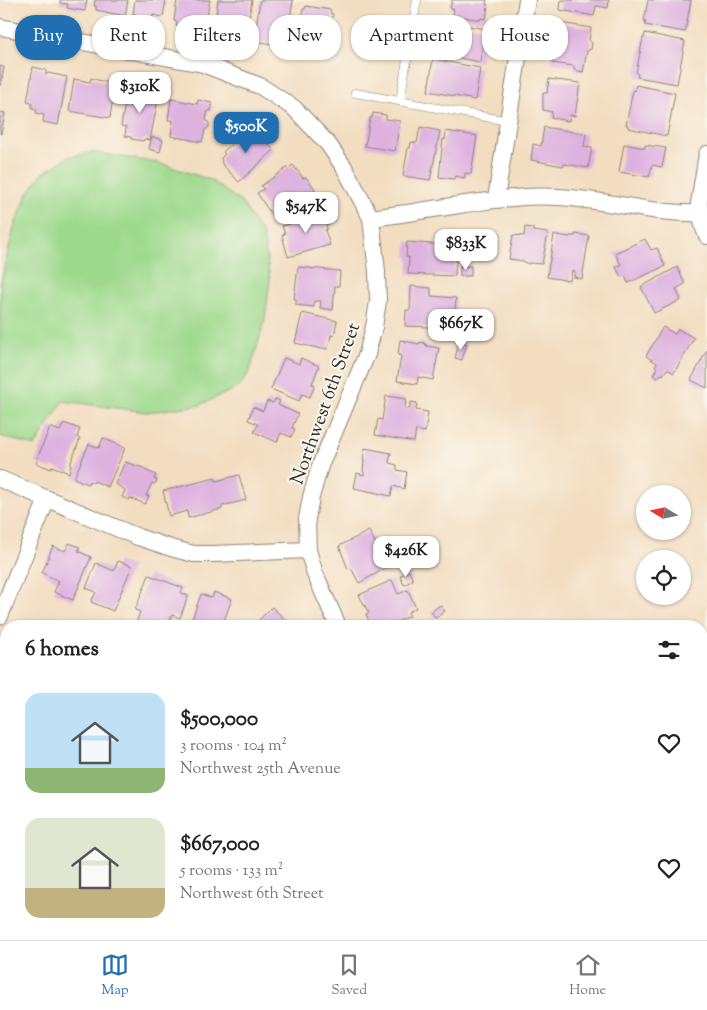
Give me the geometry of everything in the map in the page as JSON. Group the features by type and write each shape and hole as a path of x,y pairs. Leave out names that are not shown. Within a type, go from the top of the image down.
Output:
{"street":[{"path":"496,199 528,0"},
{"path":"0,27 203,64 260,86 294,108 328,144 344,167 371,218 496,199 530,196 559,197 680,214 701,213"},
{"path":"707,154 699,203 702,226 707,236"},
{"name":"Northwest 6th Street","path":"335,620 315,574 308,550 308,519 311,497 320,466 367,354 374,327 378,301 371,218"},
{"path":"0,479 138,537 194,554 308,550"},
{"path":"0,616 47,499"}],"lane":[{"path":"400,102 417,0"},
{"path":"355,93 508,121"}],"green space":[{"path":"92,152 159,163 211,180 242,203 263,235 270,279 265,320 250,371 239,387 200,405 147,412 63,401 35,446 0,436 0,285 14,227 28,193 42,174 68,157"}],"building":[{"path":"60,0 87,0 85,11 67,8 68,4 60,3"},
{"path":"95,0 128,0 125,15 96,10 96,6 94,6"},
{"path":"135,0 166,0 163,15 133,14"},
{"path":"177,0 210,0 207,15 175,15 174,21"},
{"path":"218,0 252,0 249,15 216,15"},
{"path":"260,0 293,0 291,15 269,15 269,43 259,42 258,15"},
{"path":"452,0 487,0 486,4 488,5 487,15 482,15 480,20 472,19 472,15 453,15 454,9 450,8"},
{"path":"561,0 609,0 608,8 596,6 594,16 560,10"},
{"path":"648,0 691,0 685,32 645,25"},
{"path":"306,6 331,10 330,13 333,15 302,15 303,9"},
{"path":"568,24 591,28 589,40 592,43 591,49 587,51 583,72 574,70 574,66 552,63 552,60 568,60"},
{"path":"472,27 482,28 480,62 469,60 472,60"},
{"path":"645,33 685,41 677,84 637,77 638,74 636,73"},
{"path":"433,60 480,68 475,100 428,91"},
{"path":"0,66 4,67 1,85 0,85"},
{"path":"33,67 46,70 46,75 48,73 67,77 58,125 43,122 44,115 36,113 37,109 32,108 32,103 27,102"},
{"path":"91,78 115,85 110,118 69,111 74,79 90,82"},
{"path":"549,79 580,83 575,116 570,115 569,121 551,118 552,112 543,110 543,93 547,93"},
{"path":"636,85 675,93 667,136 628,128 628,125 626,125 633,90 635,91"},
{"path":"131,86 146,89 145,93 161,96 161,100 158,100 150,140 131,139 131,137 125,136 126,127 121,126 127,91 130,91"},
{"path":"171,99 197,104 198,100 212,103 211,111 208,111 206,120 209,123 209,127 205,130 202,142 171,136 173,120 168,120"},
{"path":"0,112 5,113 1,134 0,134"},
{"path":"373,113 386,115 386,119 400,121 395,151 365,146 370,118 372,118"},
{"path":"255,126 265,137 263,139 274,150 239,182 222,164 221,158 225,154 223,152 248,129 250,130"},
{"path":"420,127 440,131 430,180 403,176 408,148 410,148 411,142 417,143"},
{"path":"544,127 586,134 584,147 592,148 588,168 531,160 533,144 541,146"},
{"path":"446,131 477,136 471,174 465,173 465,178 455,176 454,179 439,177 443,139 445,140"},
{"path":"152,137 163,140 160,152 149,149"},
{"path":"624,144 645,148 645,145 666,148 662,167 652,165 649,177 619,172"},
{"path":"293,165 315,189 300,198 300,201 273,217 257,193 264,189 261,186"},
{"path":"324,211 329,225 326,225 327,229 325,230 330,245 288,257 282,235 285,234 282,226 290,224 289,221"},
{"path":"525,227 533,228 533,231 548,233 542,264 528,264 523,261 509,259 513,235 524,236"},
{"path":"575,234 589,236 582,279 574,277 575,271 572,270 570,281 547,277 554,235 570,237 575,236"},
{"path":"645,239 651,250 657,248 665,266 628,283 625,276 621,277 616,267 621,265 615,253"},
{"path":"407,242 457,246 455,276 408,274 409,257 406,257"},
{"path":"460,266 471,266 471,276 460,276"},
{"path":"298,267 340,271 339,286 335,286 333,310 320,308 321,301 314,301 314,307 296,305 296,299 294,299"},
{"path":"677,267 685,284 676,289 681,300 654,313 641,287"},
{"path":"411,286 431,288 431,296 456,298 454,328 405,326 406,310 410,310"},
{"path":"302,313 337,321 334,336 331,335 328,349 295,343"},
{"path":"663,327 675,334 678,329 694,338 674,373 667,369 658,378 653,375 657,368 655,366 657,363 646,356"},
{"path":"400,340 419,344 420,342 427,346 439,348 433,380 418,377 417,384 397,381 401,356 398,355"},
{"path":"459,342 467,344 462,360 455,358"},
{"path":"707,350 707,388 691,380"},
{"path":"284,358 299,364 301,358 319,366 312,384 315,385 310,397 302,394 299,401 271,389"},
{"path":"386,396 406,399 405,408 409,409 411,402 417,403 416,410 428,412 425,432 416,430 414,442 375,435 378,419 382,420"},
{"path":"275,399 280,401 278,405 298,414 292,428 295,429 291,437 281,433 277,442 254,432 258,424 248,420 253,407 263,411 267,401 273,403"},
{"path":"64,423 80,429 77,437 80,439 70,465 69,473 52,466 51,469 36,463 50,427 60,431"},
{"path":"103,438 125,448 108,487 94,481 93,483 89,481 88,484 74,478 89,444 99,448"},
{"path":"365,448 391,453 389,463 397,465 397,470 407,472 404,489 393,486 391,496 354,488 357,473 364,475 363,460"},
{"path":"125,462 144,468 156,475 154,479 157,480 155,484 152,483 146,496 149,496 145,504 122,497 125,490 115,484"},
{"path":"239,475 246,500 188,518 187,511 169,516 163,491 215,478 216,481"},
{"path":"369,531 388,567 359,583 351,568 348,569 339,546"},
{"path":"69,543 80,547 78,551 91,557 73,600 54,592 59,581 42,573 53,546 65,551"},
{"path":"118,561 132,566 113,611 91,602 96,592 86,588 96,563 114,571"},
{"path":"409,571 413,580 404,585 400,576"},
{"path":"149,575 183,588 181,593 188,596 180,618 172,615 170,620 137,620 140,612 135,610"},
{"path":"392,580 398,594 408,590 416,608 408,612 410,616 401,620 368,620 366,614 369,613 359,595"},
{"path":"214,592 232,599 224,620 192,620 201,594 212,598"},
{"path":"440,605 445,611 436,618 431,612"},
{"path":"272,607 286,620 259,620"}]}
